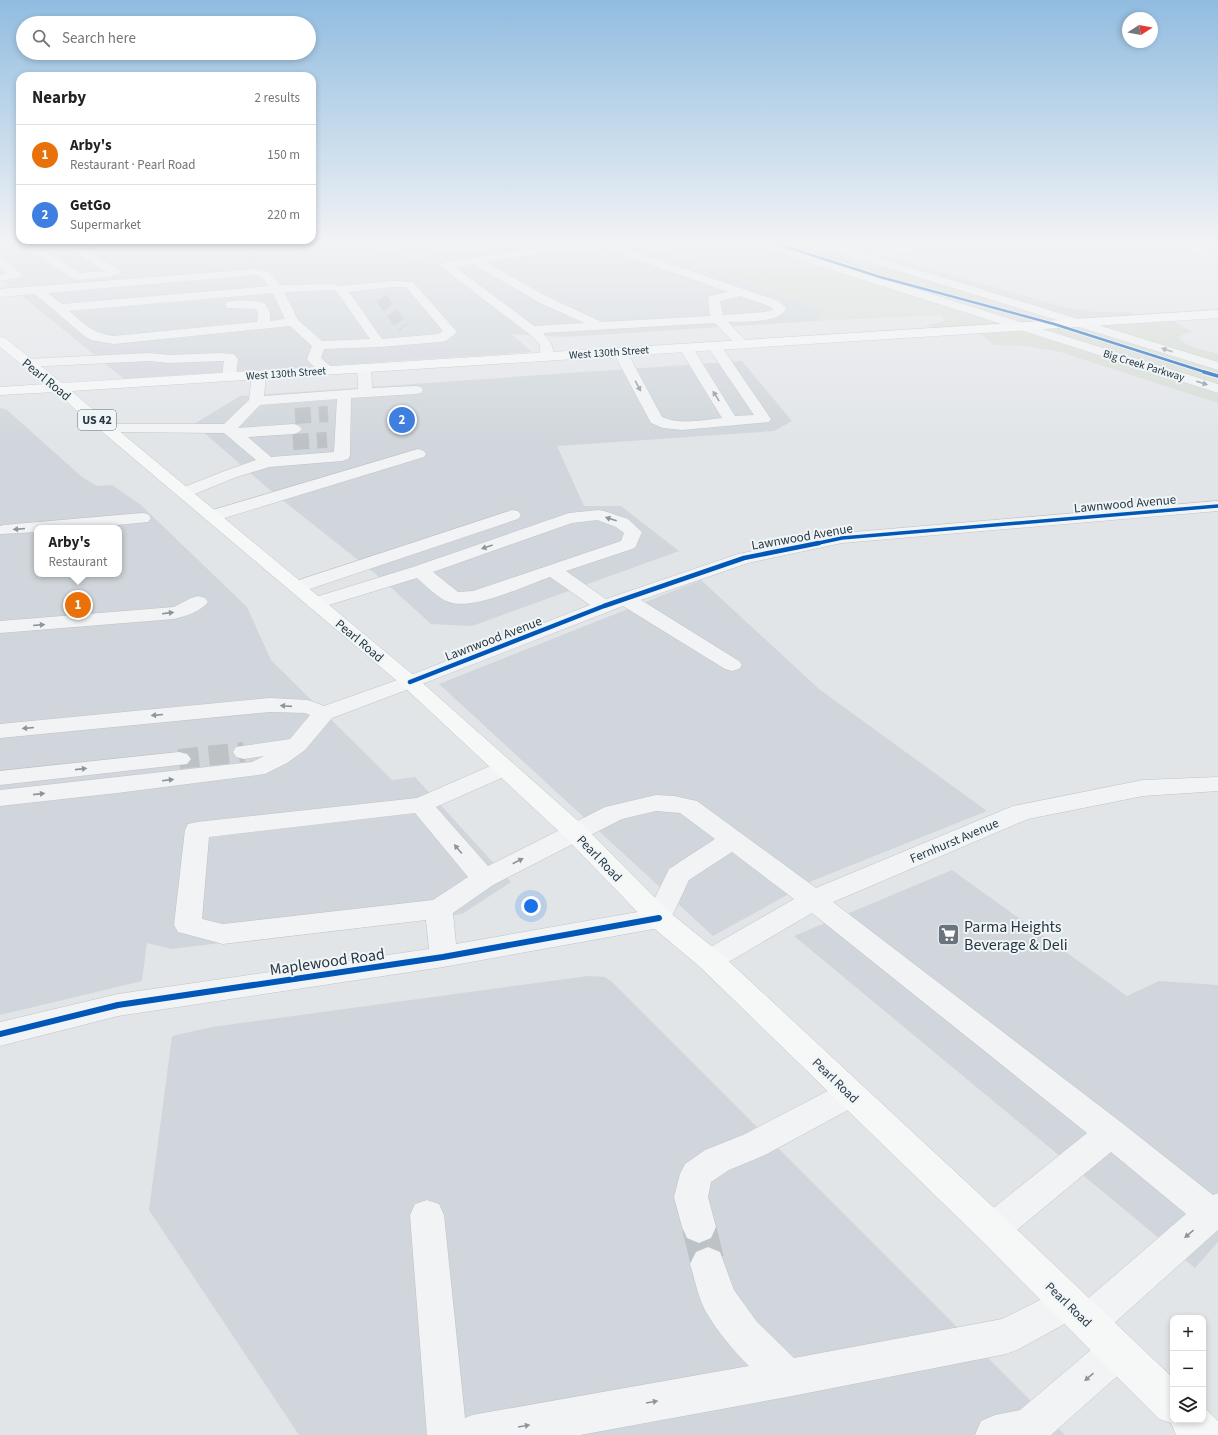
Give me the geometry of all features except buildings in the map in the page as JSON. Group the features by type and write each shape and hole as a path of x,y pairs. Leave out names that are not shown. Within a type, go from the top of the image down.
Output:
{"main road":[{"name":"West 130th Street","path":"0,391 1218,314"},
{"name":"Pearl Road","path":"0,341 58,387 410,682 576,832 659,918 710,960 992,1229 1170,1402"},
{"path":"1192,1423 1204,1435"}],"street":[{"path":"60,308 87,332 96,337 114,340 293,322"},
{"path":"70,318 200,308"},
{"path":"262,308 264,313 263,326"},
{"path":"286,308 293,322 319,345 379,343 441,338 451,332 430,308"},
{"path":"354,308 379,343"},
{"path":"503,308 532,330 546,345 546,356"},
{"path":"561,308 600,326"},
{"path":"715,308 717,318 743,344"},
{"path":"532,330 764,316 774,315 779,312 780,308"},
{"name":"Big Creek Parkway","path":"962,308 1218,388"},
{"name":"Big Creek Parkway","path":"1035,308 1218,366"},
{"path":"230,311 233,328"},
{"path":"403,328 413,341"},
{"path":"319,345 314,359 328,370"},
{"path":"620,352 656,420 662,424 673,426 764,419 714,346"},
{"path":"686,348 731,421"},
{"path":"27,362 149,357 167,359 229,356 231,359 230,376"},
{"path":"364,368 365,394"},
{"path":"234,427 256,401 259,375"},
{"path":"256,401 416,390"},
{"path":"185,493 267,462 342,456 344,395"},
{"path":"343,426 328,427 343,426"},
{"path":"234,427 249,445 267,462"},
{"path":"107,428 234,427 294,429 249,445"},
{"path":"212,516 418,454"},
{"name":"Lawnwood Avenue","path":"324,713 410,682 604,606 744,558 842,538 1218,506"},
{"path":"306,595 512,515"},
{"path":"306,595 420,571 569,518 598,515 622,523 633,532 629,544 474,597 454,598 420,571"},
{"path":"62,525 142,518"},
{"path":"4,530 34,527"},
{"path":"552,570 604,606"},
{"path":"626,599 732,665"},
{"path":"0,627 38,626 169,613 182,611 198,602"},
{"path":"0,730 270,705 308,708 324,713 297,744 279,758 257,769 0,798"},
{"path":"244,752 297,744"},
{"path":"0,778 179,759"},
{"path":"472,1435 787,1378 1006,1336 1078,1313 1215,1211 1111,1133 813,900 688,807 674,804 656,803 614,813 484,879 439,908 223,934 188,925 197,830 421,804 505,768"},
{"name":"Fernhurst Avenue","path":"710,960 813,900 1022,812 1143,788 1218,784"},
{"path":"421,804 484,879"},
{"path":"659,918 678,875 732,840"},
{"path":"439,908 443,957"},
{"name":"Maplewood Road","path":"0,1034 118,1004 443,957 659,918"},
{"path":"699,1227 691,1197 697,1174 717,1160 754,1145 850,1094"},
{"path":"992,1229 1111,1133"},
{"path":"428,1215 447,1435"},
{"path":"708,1264 719,1299 744,1335 787,1378"},
{"path":"995,1435 1030,1427 1118,1351"}],"shaded area":[{"path":"37,308 814,308 825,312 816,321 565,337 511,334 532,352 124,379"},
{"path":"814,308 1071,308 1096,312 1131,312 1144,320 1170,319 1192,332 1183,334 1179,337 1186,344 1218,354 1218,403 1060,352 1027,346 994,345 976,331 938,333 928,325 944,320 942,315 816,321 825,312"},
{"path":"742,361 792,421 774,431 557,446 584,506 621,506 679,551 472,626 431,624 377,575 271,491 194,424 240,396"},
{"path":"0,408 6,409 82,477 97,486 112,485 141,505 247,607 271,660 392,780 415,777 511,882 462,914 171,949 147,943 142,981 0,1015"},
{"path":"701,580 819,689 987,811 812,881 713,936 439,684"},
{"path":"952,870 1127,996 1159,981 1218,985 1218,1242 1195,1268 794,936"},
{"path":"588,976 605,977 612,982 1065,1435 299,1435 149,1210 172,1036 212,1027"}],"tunnel":[{"path":"388,308 403,328"},
{"path":"295,416 328,414"},
{"path":"293,442 327,440"},
{"path":"179,759 244,752"},
{"path":"699,1227 708,1264"}],"cycle path":[{"path":"995,308 1054,324 1218,376"},
{"path":"410,682 604,606 744,558 842,538 1218,506"},
{"path":"0,1034 118,1005 443,957 659,918"}],"place":[{"name":"GetGo","path":"402,420"},
{"name":"Arby's","path":"78,605"},
{"name":"Parma Heights Beverage & Deli","path":"948,935"}]}
